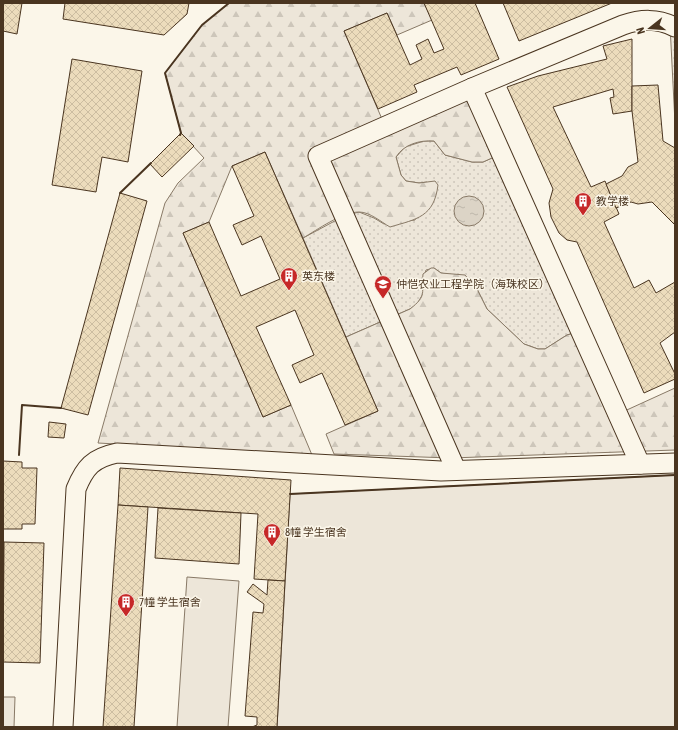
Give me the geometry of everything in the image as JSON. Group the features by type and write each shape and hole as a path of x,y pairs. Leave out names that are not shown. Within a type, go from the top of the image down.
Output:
{"street":[{"path":"456,470 318,156 472,88 629,23 649,20 664,22 675,27"},
{"path":"472,88 640,464"},
{"path":"63,727 76,489 82,474 93,462 104,456 117,453 456,470 675,463"}],"green space":[{"path":"229,3 424,3 432,20 397,35 387,13 344,31 385,126 472,88 501,154 483,162 472,162 445,155 434,141 423,141 408,146 396,157 401,175 406,181 419,183 435,181 438,185 433,204 423,215 408,222 390,227 363,212 352,213 330,222 303,238 265,152 232,166 209,222 183,233 263,417 291,405 312,455 98,443 165,203 178,183 204,158 181,133 165,73 202,25"},
{"path":"670,25 675,27 675,123"},
{"path":"424,141 434,141 445,155 472,162 483,162 501,154 581,331 567,335 545,349 538,349 524,344 487,309 477,289 457,276 441,273 434,268 426,270 423,280 424,292 417,304 410,309 346,337 303,238 344,216 359,212 384,224 415,220 427,182 419,183 406,181 401,175 396,157 405,147"},
{"path":"431,268 434,268 441,273 465,275 477,289 487,309 524,344 538,349 545,349 567,335 581,331 618,414 675,388 675,450 451,458 334,454 326,434 378,411 346,337 410,309 421,297 423,290 423,274"},
{"path":"675,475 675,727 277,727 290,494"},
{"path":"187,577 239,581 228,727 177,727"},
{"path":"3,697 15,697 14,727 3,727"}],"water":[{"path":"469,196 480,200 484,211 480,222 469,226 458,222 454,211 458,200"}],"building":[{"path":"3,3 22,3 17,34 3,31"},
{"path":"65,3 189,3 187,14 164,35 63,19"},
{"path":"424,3 475,3 499,59 461,75 457,67 414,85 417,92 378,109 344,31 387,13 410,65 422,59 416,45 428,39 434,53 444,49"},
{"path":"503,3 612,3 519,41"},
{"name":"教学楼","path":"632,39 632,111 613,114 610,98 614,97 613,89 553,107 591,187 605,181 619,214 604,222 634,288 649,280 656,293 675,282 675,332 660,343 675,374 675,379 644,393 577,242 567,240 559,233 551,217 549,203 553,189 507,87 538,76 607,59 603,46"},
{"path":"72,59 142,71 128,162 102,157 96,192 52,185"},
{"path":"658,85 663,141 675,148 675,225 652,202 638,204 631,202 616,208 606,184 622,176 628,167 638,162 632,111 632,86"},
{"path":"181,133 194,146 162,177 150,164"},
{"name":"英东楼","path":"265,152 378,411 345,425 322,373 300,383 292,365 314,355 295,310 256,327 291,405 263,417 183,233 209,222 241,296 280,279 261,236 242,245 233,225 254,216 232,166"},
{"path":"120,193 147,201 88,415 61,408"},
{"path":"49,422 66,424 64,438 48,437"},
{"path":"3,461 22,462 22,468 37,468 35,524 22,524 22,529 3,529"},
{"name":"8幢 学生宿舍","path":"120,468 291,480 285,581 254,579 258,514 118,505"},
{"name":"7幢 学生宿舍","path":"118,505 148,507 134,727 103,727"},
{"path":"158,508 241,513 239,564 155,558"},
{"path":"4,542 44,543 40,663 3,662"},
{"path":"268,580 285,581 277,727 252,727 257,725 257,717 245,716 253,612 263,613 264,604 247,592 253,584 267,595"}],"wall":[{"path":"180,135 181,133 165,73 202,25 229,3"},
{"path":"120,193 151,163"},
{"path":"19,455 22,405 61,408"},
{"path":"290,494 675,475"}],"place":[{"name":"教学楼","path":"583,216"},
{"name":"英东楼","path":"289,291"},
{"name":"仲恺农业工程学院（海珠校区）","path":"383,299"},
{"name":"8幢 学生宿舍","path":"272,547"},
{"name":"7幢 学生宿舍","path":"126,617"}]}
